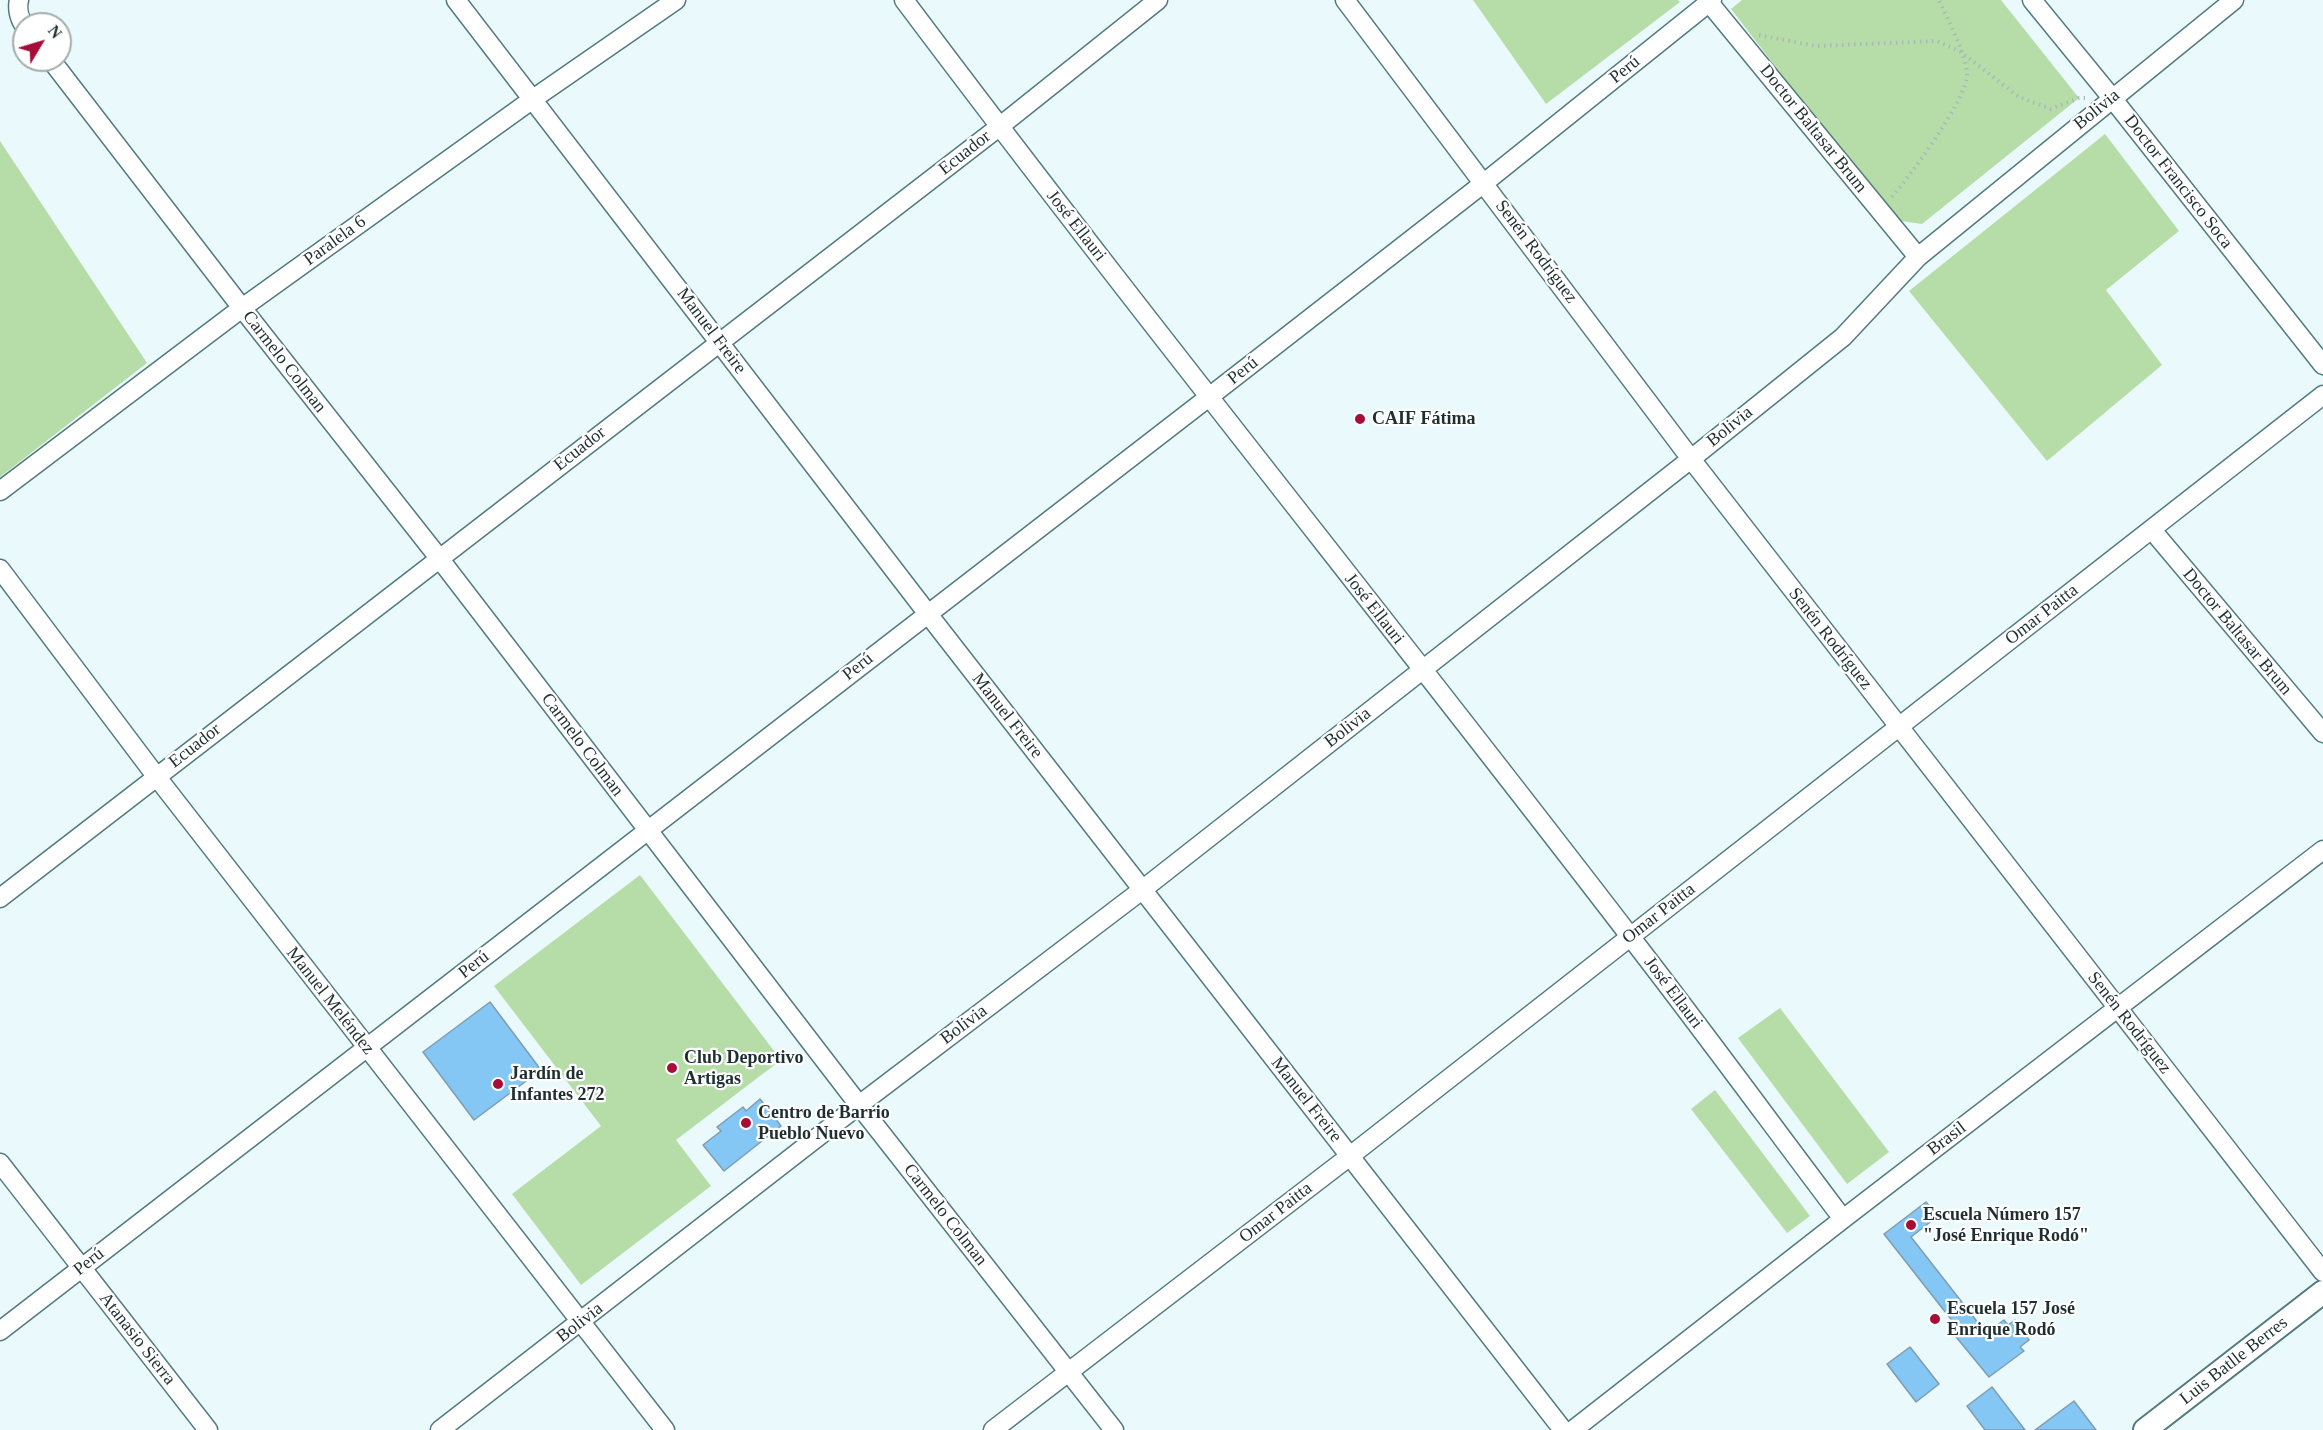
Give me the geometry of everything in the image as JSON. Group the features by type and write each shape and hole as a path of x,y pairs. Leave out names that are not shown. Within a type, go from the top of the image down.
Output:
{"street":[{"name":"Manuel Freire","path":"456,0 928,614 1563,1430"},
{"name":"Paralela 6","path":"0,490 242,308 533,99 676,0"},
{"name":"José Ellauri","path":"904,0 999,127 1630,936 1843,1219"},
{"name":"Ecuador","path":"0,898 999,127 1158,0"},
{"name":"Senén Rodríguez","path":"1346,0 1691,459 2323,1272"},
{"name":"Doctor Francisco Soca","path":"2032,0 2323,365"},
{"name":"Bolivia","path":"440,1430 859,1105 1142,890 1691,459 1843,337 1918,257 2234,0"},
{"name":"Perú","path":"0,1331 1484,183 1709,1"},
{"name":"Doctor Baltasar Brum","path":"1709,1 1918,257"},
{"name":"Carmelo Colman","path":"60,72 439,558 859,1105 1114,1430"},
{"name":"Omar Paitta","path":"993,1430 1350,1156 2323,395"},
{"name":"Doctor Baltasar Brum","path":"2151,530 2323,733"},
{"name":"Manuel Meléndez","path":"0,568 156,776 664,1430"},
{"name":"Brasil","path":"1573,1430 2323,850"},
{"name":"Atanasio Sierra","path":"0,1163 207,1430"},
{"name":"Luis Batlle Berres","path":"2145,1430 2323,1292"}],"path":[{"path":"1891,198 1928,150 1956,104 1967,75 1961,52 1939,0"},
{"path":"1755,34 1816,46 1938,40 1961,52 2019,97 2051,109 2079,98 2112,98"}],"green space":[{"path":"1473,0 1678,0 1680,2 1546,104"},
{"path":"1742,0 2001,0 2079,98 1922,224 1894,220 1731,9"},
{"path":"2105,134 2179,231 2106,290 2162,365 2047,461 1909,291"},
{"path":"0,141 147,363 0,477"},
{"path":"640,875 781,1060 676,1140 711,1186 581,1285 512,1194 601,1126 494,986"},
{"path":"1780,1008 1889,1152 1847,1184 1738,1038"},
{"path":"1715,1090 1810,1216 1787,1233 1691,1109"}],"building":[{"path":"490,1002 541,1070 474,1120 423,1052"},
{"path":"760,1099 781,1126 724,1171 703,1145 721,1131 717,1127 743,1107 746,1111"},
{"path":"1926,1202 1938,1216 1911,1237 1986,1333 2004,1320 2008,1325 2015,1320 2029,1340 2020,1347 2024,1351 1989,1377 1952,1332 1957,1327 1884,1234"},
{"path":"1910,1347 1939,1384 1916,1402 1887,1364"},
{"path":"1992,1387 2025,1430 1985,1430 1967,1406"},
{"path":"2074,1401 2096,1430 2035,1430"}],"place":[{"name":"CAIF Fátima","path":"1360,419"},
{"name":"Club Deportivo Artigas","path":"672,1068"},
{"name":"Jardín de Infantes 272","path":"498,1084"},
{"name":"Centro de Barrio Pueblo Nuevo","path":"746,1123"},
{"name":"Escuela Número 157 \"José Enrique Rodó\"","path":"1911,1225"},
{"name":"Escuela 157 José Enrique Rodó","path":"1935,1319"}]}
